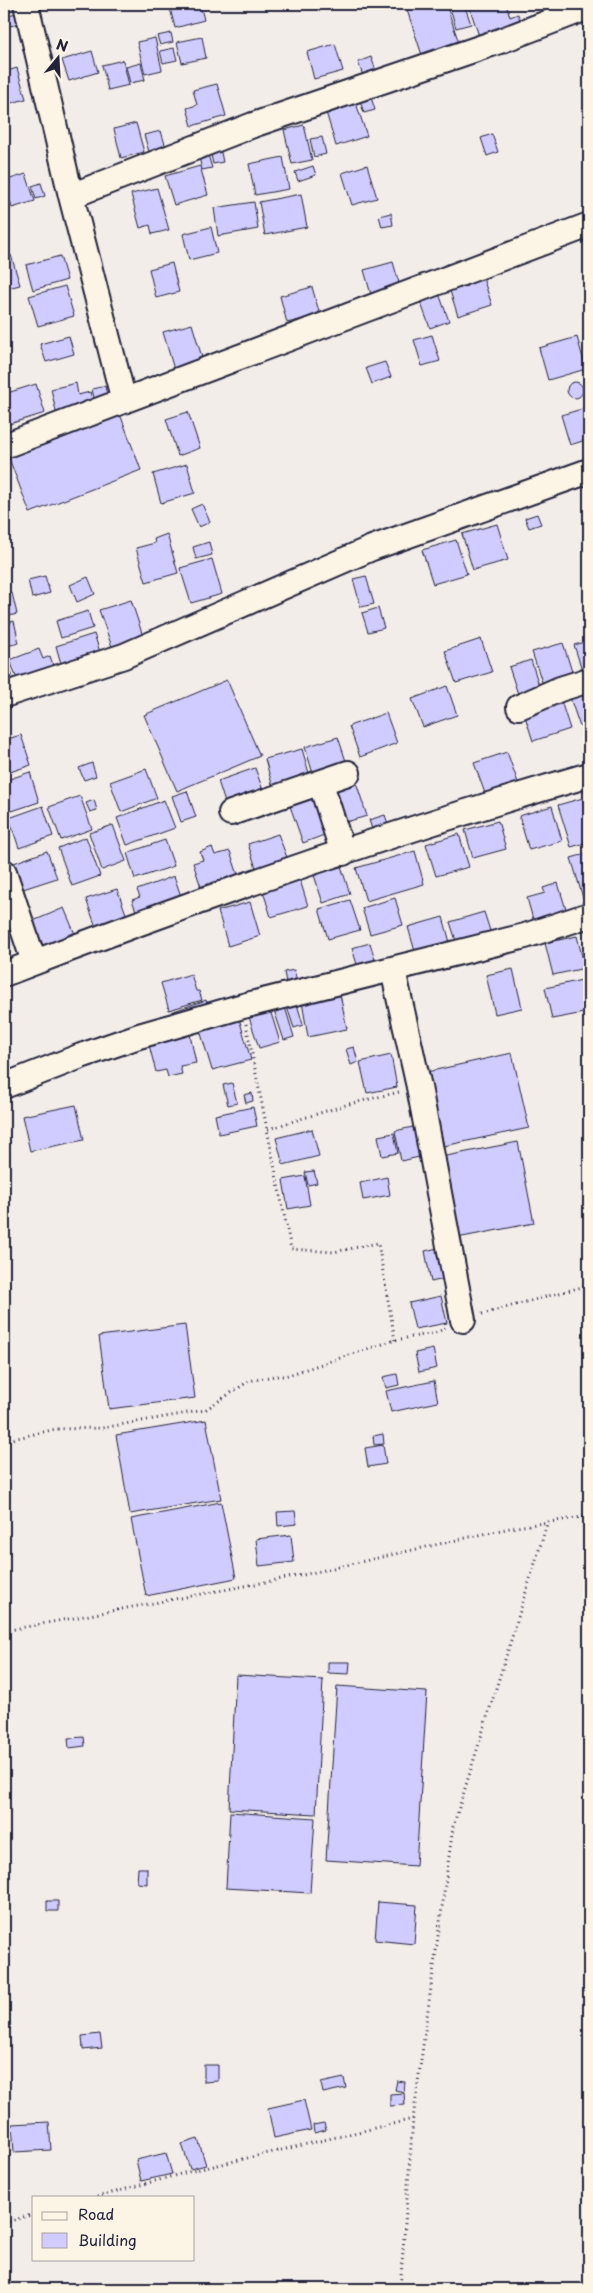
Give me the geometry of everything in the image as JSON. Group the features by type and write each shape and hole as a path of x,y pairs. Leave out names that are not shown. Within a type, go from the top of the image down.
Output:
{"street":[{"path":"26,4 71,196 124,401"},
{"path":"71,196 253,125 500,41 589,7"},
{"path":"4,446 320,325 589,225"},
{"path":"4,695 124,656 372,548 589,471"},
{"path":"519,707 560,689 589,680"},
{"path":"231,813 348,773"},
{"path":"4,974 171,912 343,853 589,775"},
{"path":"320,784 343,853"},
{"path":"4,872 34,962"},
{"path":"4,1086 131,1039 243,1006 525,936 589,915"},
{"path":"393,970 419,1087 463,1320"}],"path":[{"path":"243,1006 291,1249 334,1252 378,1243 395,1340"},
{"path":"268,1129 349,1104 419,1087"},
{"path":"4,1441 56,1429 102,1428 205,1410 249,1381 274,1376 285,1376 395,1340 435,1333 463,1320 589,1285"},
{"path":"4,1631 298,1576 510,1528 589,1516"},
{"path":"400,2289 413,2119 453,1827 548,1521"},
{"path":"101,2196 184,2173 413,2119"},
{"path":"9,2289 4,2223 32,2215"}],"building":[{"path":"169,4 200,4 204,20 175,28"},
{"path":"427,4 446,4 459,43 422,55 407,10"},
{"path":"449,4 464,4 471,24 456,28"},
{"path":"475,4 506,4 510,17 518,14 522,26 480,39 469,6"},
{"path":"545,4 567,4 548,16"},
{"path":"18,12 21,23 7,27 4,17"},
{"path":"171,33 173,42 160,45 157,36"},
{"path":"202,37 206,58 182,63 177,42"},
{"path":"155,38 162,70 145,74 137,42"},
{"path":"335,44 343,71 314,79 307,52"},
{"path":"174,48 177,60 163,63 160,51"},
{"path":"92,51 98,72 69,81 62,60"},
{"path":"371,57 378,76 365,81 358,62"},
{"path":"123,60 129,85 108,90 102,65"},
{"path":"141,63 145,80 130,83 126,67"},
{"path":"17,68 26,99 4,105 4,72"},
{"path":"217,84 226,116 192,126 187,108 197,105 193,90"},
{"path":"371,97 375,110 364,113 360,101"},
{"path":"356,103 367,136 336,146 326,112"},
{"path":"136,123 144,152 121,158 114,129"},
{"path":"304,125 312,160 292,164 284,130"},
{"path":"161,131 167,151 150,155 144,135"},
{"path":"492,134 498,152 487,156 481,138"},
{"path":"322,137 326,154 314,157 310,139"},
{"path":"220,148 223,162 213,164 210,150"},
{"path":"208,155 212,168 202,170 199,157"},
{"path":"283,157 289,189 255,195 249,164"},
{"path":"367,165 377,198 352,205 342,173"},
{"path":"200,166 208,195 174,205 165,176"},
{"path":"313,166 316,175 298,181 295,172"},
{"path":"26,174 35,201 12,208 4,181"},
{"path":"41,183 45,196 36,199 32,186"},
{"path":"157,188 169,230 152,234 150,225 140,228 131,194"},
{"path":"301,194 307,227 265,235 259,202"},
{"path":"254,202 258,229 218,236 214,208"},
{"path":"391,213 393,225 382,227 379,216"},
{"path":"4,215 10,232 4,234"},
{"path":"211,227 217,253 189,260 183,234"},
{"path":"11,255 20,285 4,289 4,257"},
{"path":"60,256 67,280 33,290 26,265"},
{"path":"393,262 401,290 372,298 364,270"},
{"path":"172,263 179,292 156,298 149,269"},
{"path":"482,275 492,305 458,316 450,291 467,286 465,280"},
{"path":"65,286 74,316 38,326 29,296"},
{"path":"312,287 320,315 287,323 280,296"},
{"path":"438,291 449,321 430,328 419,298"},
{"path":"192,324 204,364 175,373 163,332"},
{"path":"432,335 440,361 422,366 414,340"},
{"path":"69,336 74,354 46,362 40,344"},
{"path":"577,337 586,369 548,380 539,348"},
{"path":"385,362 391,377 372,384 366,368"},
{"path":"572,382 578,382 583,387 581,396 572,398 567,393 567,387"},
{"path":"76,383 78,395 90,392 94,407 57,416 51,389"},
{"path":"36,384 45,413 6,425 4,418 4,394"},
{"path":"105,386 108,399 95,402 92,389"},
{"path":"589,407 589,439 570,445 561,415"},
{"path":"188,412 200,448 178,456 166,419"},
{"path":"120,414 141,470 30,513 8,456"},
{"path":"187,464 195,493 161,503 153,474"},
{"path":"202,504 210,522 199,527 191,509"},
{"path":"537,514 541,524 529,528 525,518"},
{"path":"497,524 508,560 473,570 462,534"},
{"path":"167,534 178,573 146,582 136,548 155,543 154,539"},
{"path":"456,540 467,574 433,584 422,550"},
{"path":"209,542 212,555 196,559 193,547"},
{"path":"212,559 222,594 191,603 180,568"},
{"path":"45,576 50,593 32,598 28,580"},
{"path":"366,576 374,604 361,607 353,579"},
{"path":"88,577 95,594 77,602 70,585"},
{"path":"12,593 17,614 5,617 4,595"},
{"path":"131,600 143,636 112,647 99,610"},
{"path":"378,608 384,628 368,632 362,613"},
{"path":"88,611 93,628 61,638 56,621"},
{"path":"14,621 19,643 7,646 4,624"},
{"path":"94,634 101,655 62,667 56,646"},
{"path":"481,639 492,672 456,683 445,651"},
{"path":"589,641 589,671 583,673 574,645"},
{"path":"563,643 573,675 543,685 532,652"},
{"path":"39,649 43,659 50,656 55,671 19,685 10,660"},
{"path":"4,656 6,656 15,684 4,687"},
{"path":"531,660 541,692 520,700 509,667"},
{"path":"227,680 260,756 177,791 144,715"},
{"path":"447,686 457,715 423,727 412,699"},
{"path":"589,689 589,724 580,727 569,695"},
{"path":"560,698 570,729 533,741 523,710"},
{"path":"386,713 397,743 360,757 349,726"},
{"path":"21,735 31,765 4,774 4,740"},
{"path":"338,737 348,767 314,777 305,747"},
{"path":"302,749 311,780 274,791 265,759"},
{"path":"507,752 520,788 487,799 474,763"},
{"path":"92,763 96,776 84,780 79,768"},
{"path":"255,768 265,796 227,809 218,781"},
{"path":"146,769 157,798 121,812 110,782"},
{"path":"30,772 39,802 6,813 4,781"},
{"path":"356,782 367,816 339,824 329,791"},
{"path":"187,791 196,817 181,822 172,796"},
{"path":"80,796 92,829 61,840 49,807"},
{"path":"319,796 332,832 303,843 290,806"},
{"path":"583,798 589,820 589,842 571,847 558,805"},
{"path":"94,800 97,810 90,812 86,803"},
{"path":"164,800 175,828 127,845 117,818"},
{"path":"43,806 53,836 19,848 9,818"},
{"path":"552,806 562,841 529,850 519,816"},
{"path":"385,815 391,834 375,838 369,820"},
{"path":"498,821 506,849 473,858 465,830"},
{"path":"113,825 126,861 102,870 89,833"},
{"path":"278,834 288,860 257,871 248,844"},
{"path":"459,834 469,867 436,876 426,844"},
{"path":"86,837 100,876 72,886 58,848"},
{"path":"165,840 174,866 135,879 127,853"},
{"path":"212,847 215,855 230,851 240,881 203,893 193,863 203,860 200,852"},
{"path":"47,851 57,878 20,890 11,864"},
{"path":"415,851 424,884 366,901 356,868"},
{"path":"589,853 589,896 583,898 571,858"},
{"path":"340,863 350,894 323,903 313,872"},
{"path":"174,876 183,902 139,919 132,900 140,897 137,890"},
{"path":"300,880 308,906 271,917 263,891"},
{"path":"558,883 567,913 534,923 527,898 545,893 543,888"},
{"path":"117,889 129,922 98,933 86,899"},
{"path":"395,898 403,925 370,934 362,908"},
{"path":"350,900 360,930 328,939 319,909"},
{"path":"250,902 260,936 228,946 218,911"},
{"path":"64,908 78,941 47,954 39,936 32,939 26,924"},
{"path":"484,912 492,937 458,947 450,922"},
{"path":"443,917 451,946 416,955 408,927"},
{"path":"577,936 585,968 553,975 545,943"},
{"path":"370,943 377,966 359,971 352,948"},
{"path":"513,969 522,1008 495,1014 486,975"},
{"path":"294,970 298,985 287,988 284,972"},
{"path":"191,974 196,991 199,991 202,1000 169,1010 161,983"},
{"path":"582,980 589,1012 552,1019 545,988"},
{"path":"340,994 347,1029 308,1037 302,1002"},
{"path":"206,1000 210,1013 175,1024 171,1012"},
{"path":"297,1004 303,1025 294,1028 287,1007"},
{"path":"285,1007 294,1037 284,1040 274,1010"},
{"path":"270,1010 280,1042 259,1048 249,1017"},
{"path":"238,1015 251,1060 212,1070 199,1027"},
{"path":"190,1035 196,1063 180,1066 182,1074 168,1077 166,1070 156,1072 149,1045"},
{"path":"354,1047 358,1062 351,1065 346,1049"},
{"path":"512,1053 529,1128 444,1146 427,1072"},
{"path":"391,1055 397,1087 367,1093 360,1062"},
{"path":"232,1083 237,1103 228,1105 223,1085"},
{"path":"252,1093 253,1101 246,1103 244,1095"},
{"path":"76,1105 84,1140 30,1151 22,1116"},
{"path":"253,1107 257,1126 219,1134 215,1115"},
{"path":"417,1126 424,1156 401,1161 395,1131"},
{"path":"312,1129 319,1156 283,1165 276,1138"},
{"path":"394,1133 398,1153 382,1156 378,1136"},
{"path":"518,1142 534,1223 452,1239 436,1158"},
{"path":"314,1171 317,1183 308,1185 305,1172"},
{"path":"305,1176 310,1205 288,1209 283,1180"},
{"path":"387,1177 390,1195 363,1200 360,1183"},
{"path":"442,1247 449,1278 431,1282 425,1251"},
{"path":"441,1296 447,1323 415,1329 409,1303"},
{"path":"185,1325 195,1398 109,1409 99,1336"},
{"path":"433,1349 437,1368 419,1372 415,1353"},
{"path":"397,1374 399,1385 386,1388 383,1377"},
{"path":"434,1381 438,1402 391,1412 386,1391"},
{"path":"206,1420 221,1499 130,1514 116,1435"},
{"path":"383,1434 384,1444 374,1445 373,1436"},
{"path":"383,1445 386,1464 368,1467 365,1448"},
{"path":"221,1502 236,1578 146,1596 131,1519"},
{"path":"295,1511 297,1524 278,1526 277,1512"},
{"path":"291,1535 294,1562 259,1566 256,1539"},
{"path":"328,1662 350,1662 349,1674 328,1673"},
{"path":"236,1675 323,1680 316,1814 229,1809"},
{"path":"337,1686 427,1692 416,1866 326,1860"},
{"path":"84,1737 85,1746 69,1748 68,1738"},
{"path":"230,1812 315,1818 310,1893 226,1888"},
{"path":"138,1868 147,1868 147,1884 137,1883"},
{"path":"47,1901 58,1901 58,1911 47,1911"},
{"path":"378,1902 417,1905 414,1944 375,1940"},
{"path":"100,2034 102,2048 83,2050 82,2036"},
{"path":"204,2065 218,2065 218,2081 204,2082"},
{"path":"344,2078 346,2088 323,2093 321,2083"},
{"path":"397,2081 405,2082 404,2092 395,2090"},
{"path":"404,2093 405,2105 390,2106 390,2094"},
{"path":"304,2100 311,2130 274,2138 268,2108"},
{"path":"49,2122 51,2150 14,2152 12,2124"},
{"path":"324,2123 326,2130 314,2133 313,2125"},
{"path":"198,2139 206,2165 190,2169 182,2144"},
{"path":"166,2153 172,2174 141,2181 136,2160"}]}
